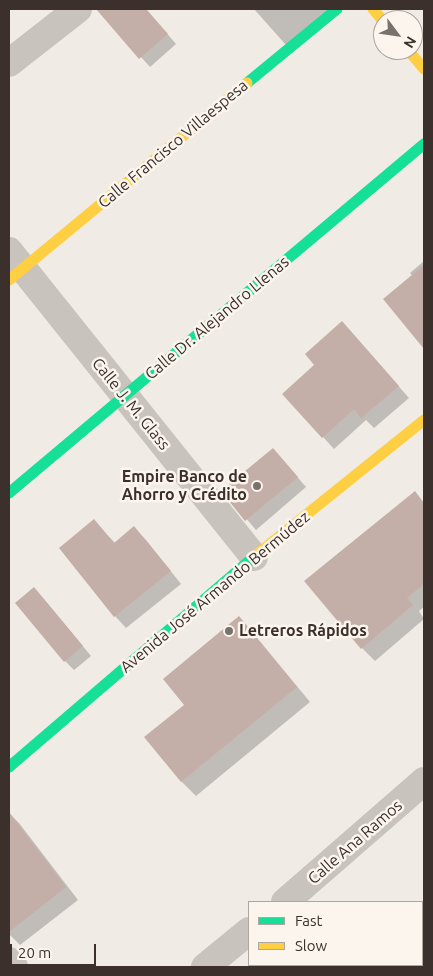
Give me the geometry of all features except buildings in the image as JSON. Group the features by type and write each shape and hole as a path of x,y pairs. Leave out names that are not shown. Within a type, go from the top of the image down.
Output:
{"street":[{"path":"9,63 78,9"},
{"name":"Calle Francisco Villaespesa","path":"13,266 337,9"},
{"name":"Calle Dr. Alejandro Llenas","path":"9,493 424,144"},
{"name":"Calle J. M. Glass","path":"13,266 124,396 254,558"},
{"name":"Avenida José Armando Bermúdez","path":"9,767 254,558 424,420"},
{"name":"Calle Ana Ramos","path":"286,901 424,781"},
{"path":"204,967 248,932"},
{"path":"9,960 14,967"}],"traffic: fast":[{"path":"247,83 337,9"},
{"path":"9,493 424,144"},
{"path":"9,767 255,556"}],"traffic: slow":[{"path":"416,60 424,69"},
{"path":"9,280 247,83"},
{"path":"255,556 424,420"}],"place":[{"name":"Empire Banco de Ahorro y Crédito","path":"257,486"},
{"name":"Letreros Rápidos","path":"229,631"}]}
